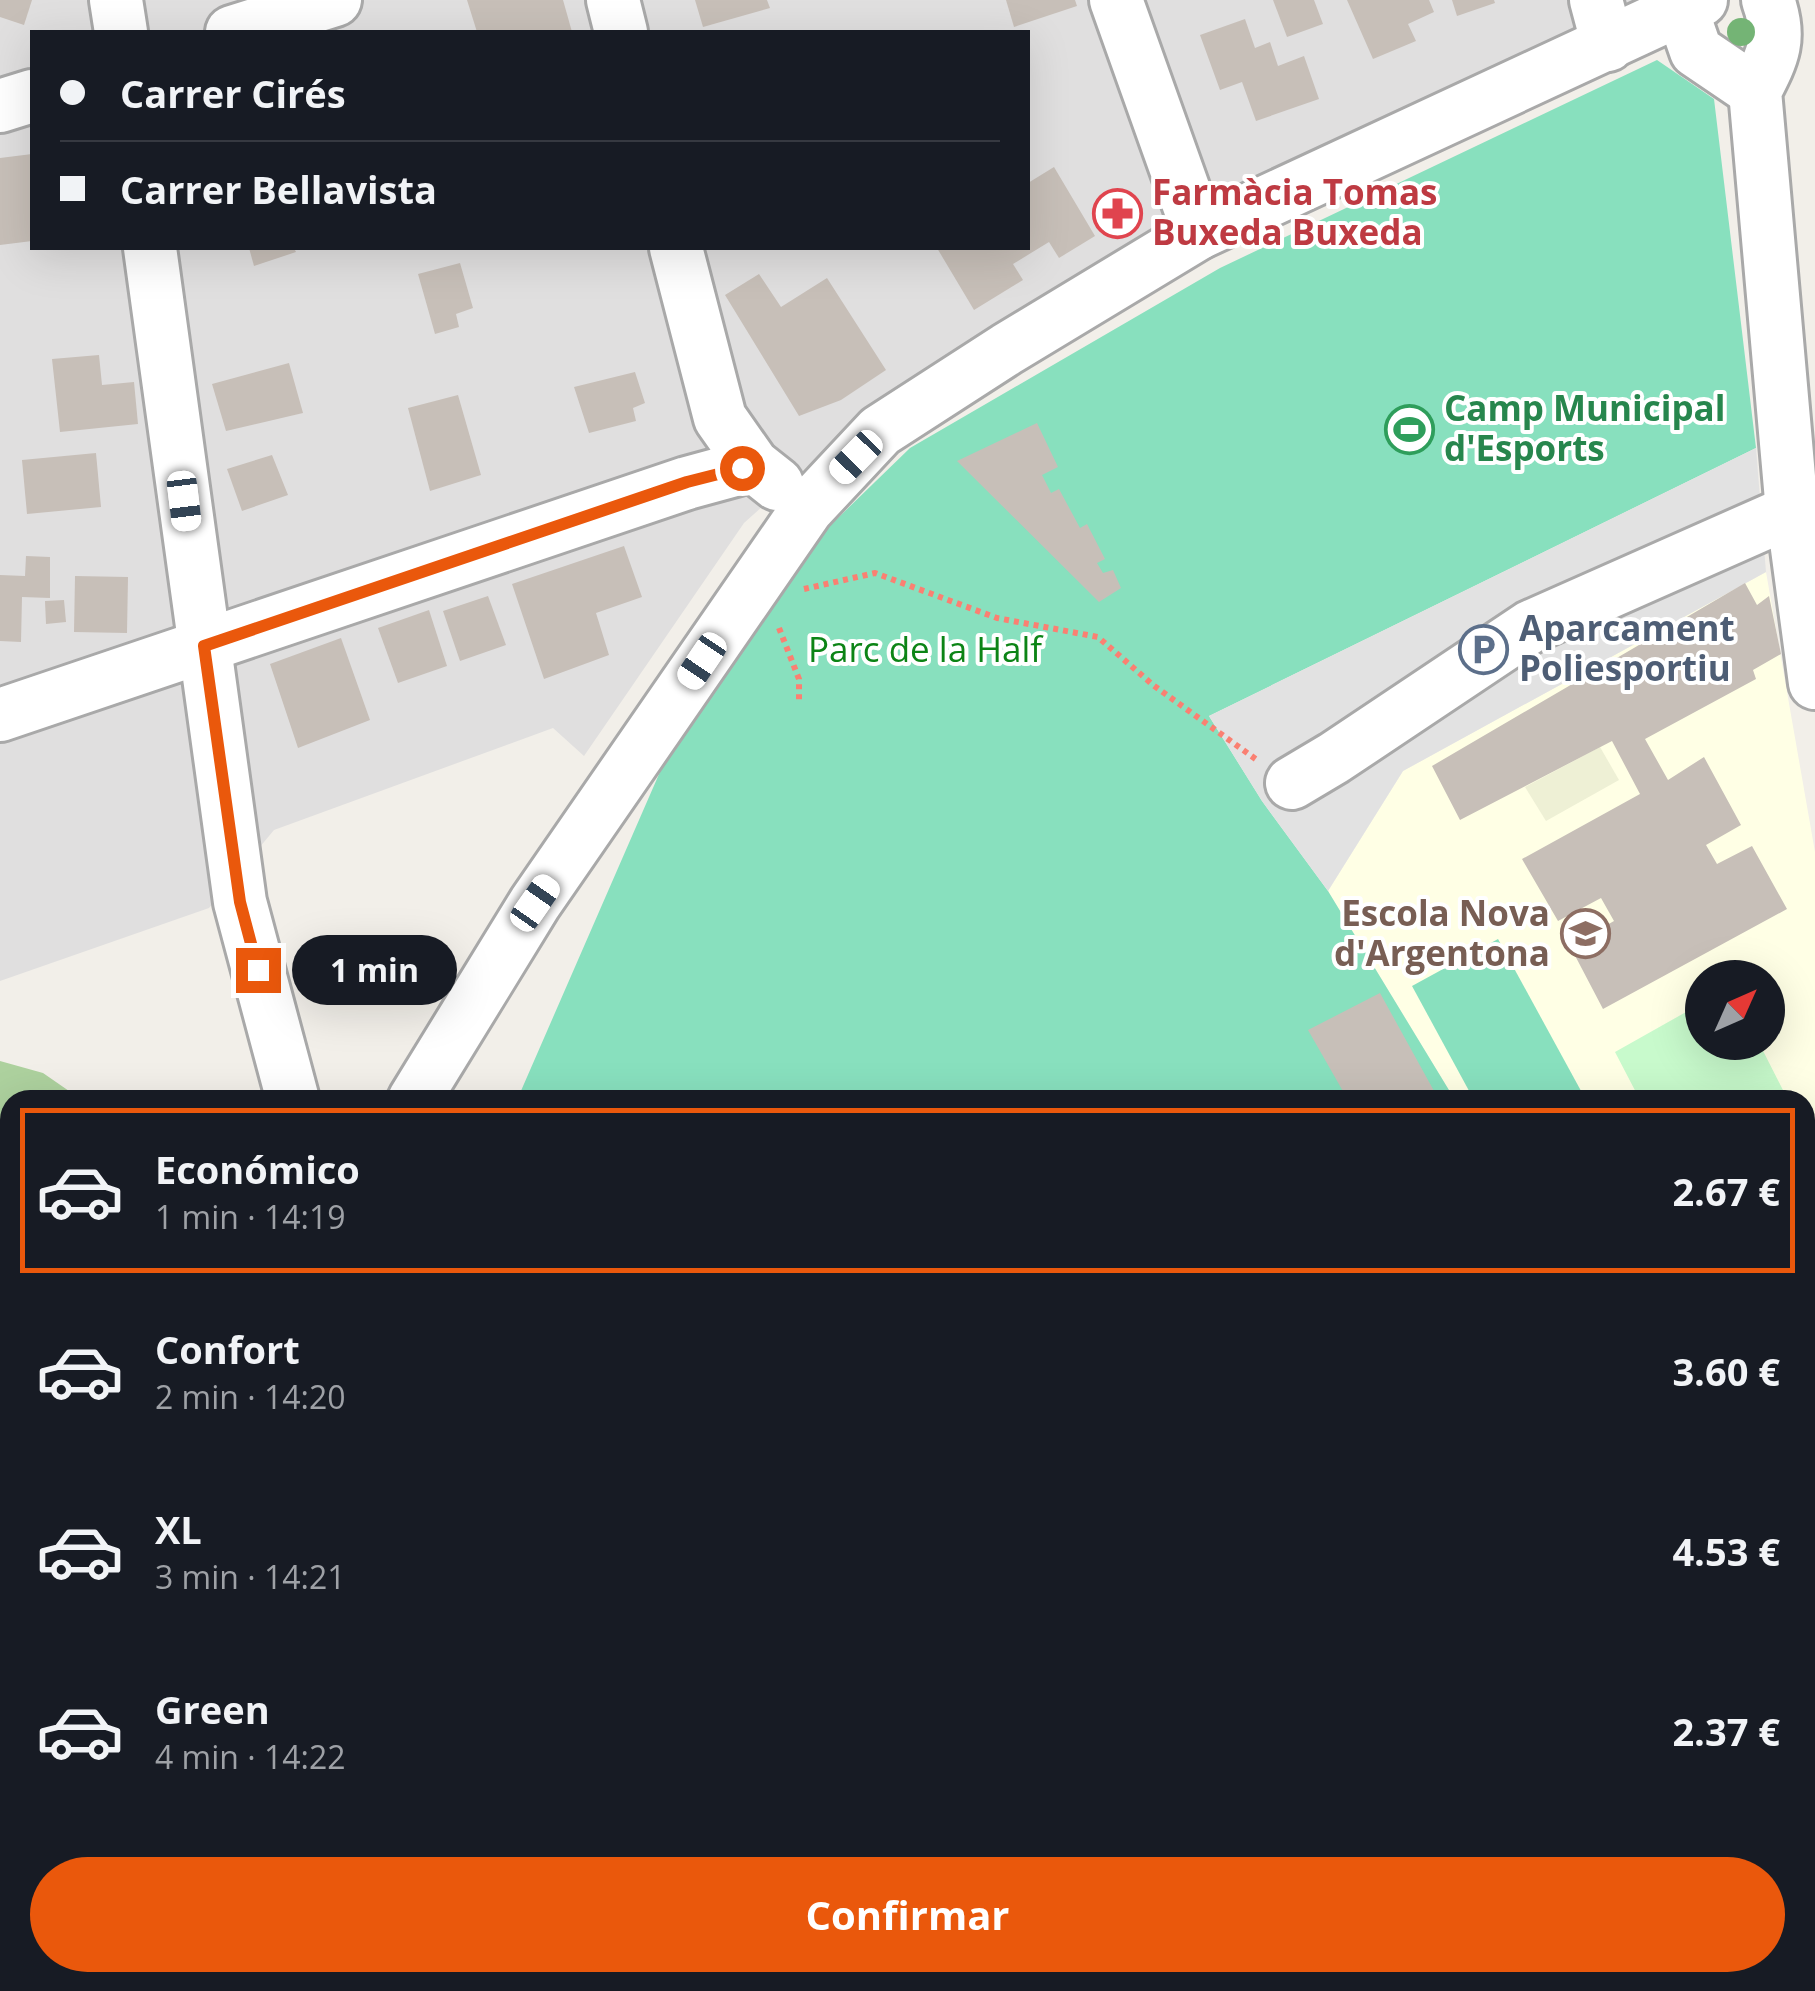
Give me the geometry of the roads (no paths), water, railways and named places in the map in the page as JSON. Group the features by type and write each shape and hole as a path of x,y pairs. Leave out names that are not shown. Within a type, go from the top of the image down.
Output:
{"street":[{"path":"116,0 120,30"},
{"path":"238,30 335,0"},
{"path":"613,0 620,30"},
{"path":"1116,0 1199,233"},
{"path":"1768,0 1775,21 1774,53 1754,91 1792,511 1815,683"},
{"path":"420,1090 535,903 807,508 880,432 1007,348 1199,233 1602,22 1691,4 1696,51 1754,91"},
{"path":"0,106 30,97"},
{"path":"150,250 240,902 291,1090"},
{"path":"677,250 720,418 754,464 807,508"},
{"path":"0,715 687,482 754,464"},
{"path":"1292,783 1530,627 1792,511"}],"place":[{"name":"Farmàcia Tomas Buxeda Buxeda","path":"1117,213"},
{"name":"Camp Municipal d'Esports","path":"1409,429"},
{"name":"Aparcament Poliesportiu","path":"1484,649"},
{"name":"Escola Nova d'Argentona","path":"1585,934"}],"park label":[{"name":"Parc de la Half","path":"925,650"}]}
